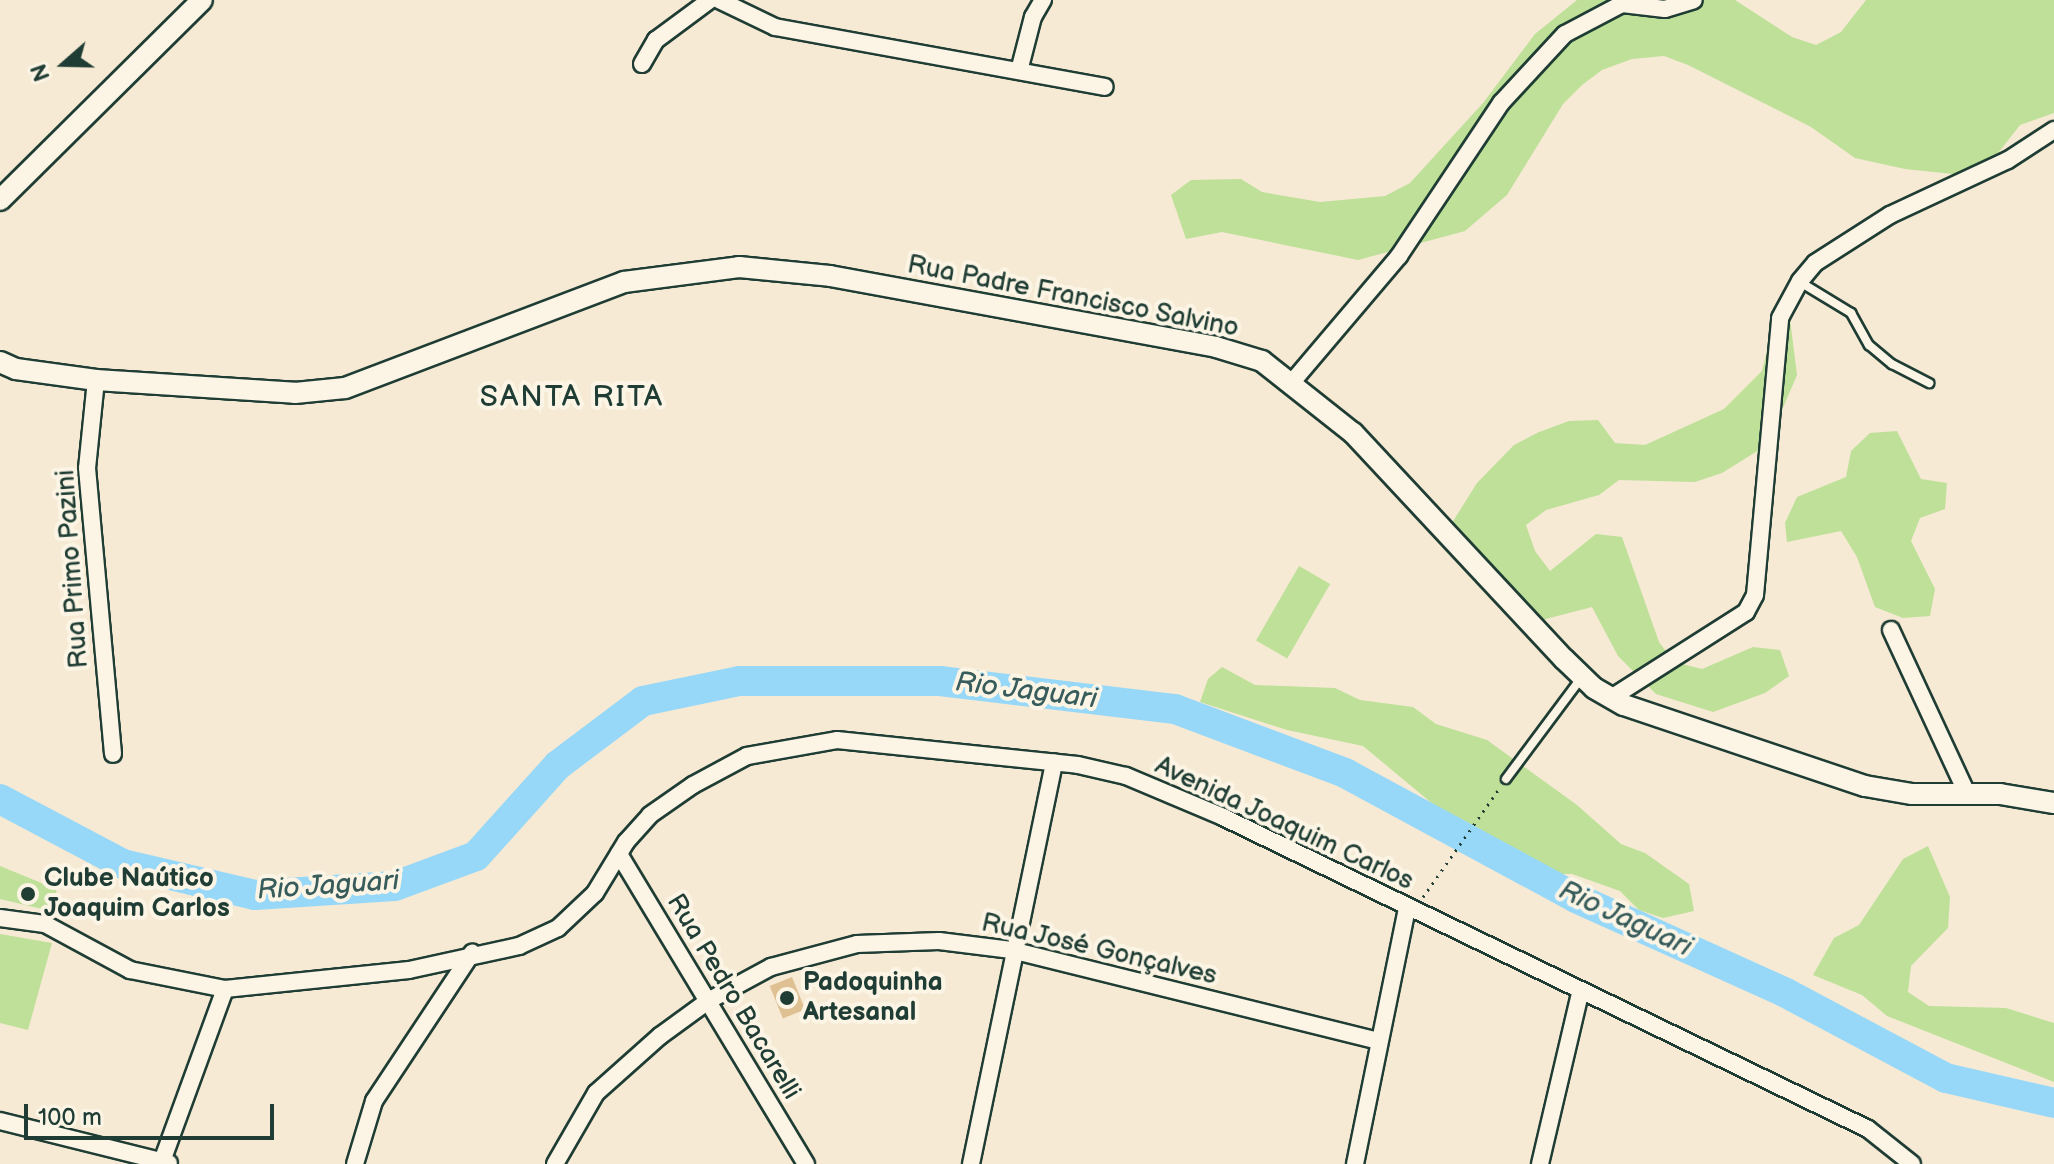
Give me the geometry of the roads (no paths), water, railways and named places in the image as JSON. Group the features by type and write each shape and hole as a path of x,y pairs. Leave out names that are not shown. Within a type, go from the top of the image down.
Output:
{"street":[{"path":"0,200 202,0"},
{"path":"642,64 656,40 710,0"},
{"path":"719,0 775,27 1105,87"},
{"path":"1019,71 1033,17 1043,0"},
{"path":"1293,381 1399,256 1501,103 1565,34 1622,4 1665,9 1694,0"},
{"path":"1611,698 1746,612 1755,595 1780,318 1800,281 1815,263 1890,215 2008,160 2054,130"},
{"name":"Rua Padre Francisco Salvino","path":"0,362 16,369 96,380 295,393 345,388 624,282 739,267 830,276 1216,347 1262,361 1293,381 1353,433 1582,677 1611,698 1865,786 1912,794 1967,794 2054,803"},
{"name":"Rua Primo Pazini","path":"96,380 87,468 113,754"},
{"path":"1891,630 1967,794"},
{"name":"Avenida Joaquim Carlos","path":"0,918 45,924 130,970 225,989 409,970 472,953 519,946 558,928 595,893 619,854 650,815 693,785 747,756 837,740 1054,762 1126,776 1223,817 1580,993 1868,1129 1912,1164"},
{"path":"971,1164 1011,950 1054,762"},
{"name":"Rua Pedro Bacarelli","path":"619,854 806,1164"},
{"path":"1355,1164 1378,1041 1410,910"},
{"name":"Rua José Gonçalves","path":"555,1164 596,1093 660,1036 708,1001 771,967 857,944 939,941 1011,950 1378,1041"},
{"path":"355,1164 374,1101 472,953"},
{"path":"0,1121 165,1163 225,989"},
{"path":"1540,1164 1580,993"}],"lane":[{"path":"1800,281 1851,313 1869,345 1892,364 1929,383"},
{"path":"1506,779 1582,677"}],"waterway":[{"name":"Rio Jaguari","path":"0,799 123,864 255,895 395,886 476,856 558,765 643,701 740,681 940,681 1175,709 1345,773 1576,898 1786,993 1946,1078 2054,1103"}],"place":[{"name":"Clube Naútico Joaquim Carlos","path":"28,894"},
{"name":"Padoquinha Artesanal","path":"787,998"}],"district":[{"name":"SANTA RITA","path":"572,397"}]}
